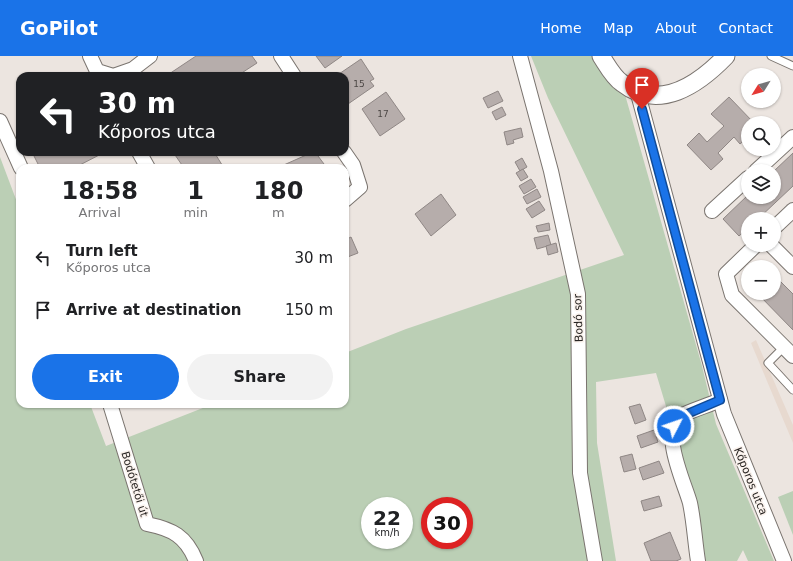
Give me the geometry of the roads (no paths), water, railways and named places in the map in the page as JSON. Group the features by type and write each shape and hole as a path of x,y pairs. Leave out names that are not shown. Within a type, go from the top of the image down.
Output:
{"street":[{"path":"90,56 97,70 102,72"},
{"path":"124,72 133,69 150,56"},
{"path":"281,56 291,72"},
{"name":"Bodó sor","path":"520,56 551,171 578,294 580,473 595,561"},
{"path":"601,56 620,82 638,94 654,96 668,94 687,87 710,72 726,56"},
{"name":"Kőporos utca","path":"638,94 720,400 784,561"},
{"path":"0,121 19,164"},
{"path":"764,164 793,137"},
{"path":"347,156 353,165 360,187 349,197"},
{"path":"712,211 741,184"},
{"path":"781,221 793,210"},
{"path":"749,252 726,274 732,295 789,352"},
{"path":"778,252 793,267"},
{"path":"698,561 690,504 673,453 672,437 674,426 680,417 720,400"},
{"name":"Bodótetői út","path":"111,408 147,524 168,529 181,537 192,551 196,561"}],"lane":[{"path":"771,56 781,58 793,66"},
{"path":"789,352 768,363 793,390"}]}
